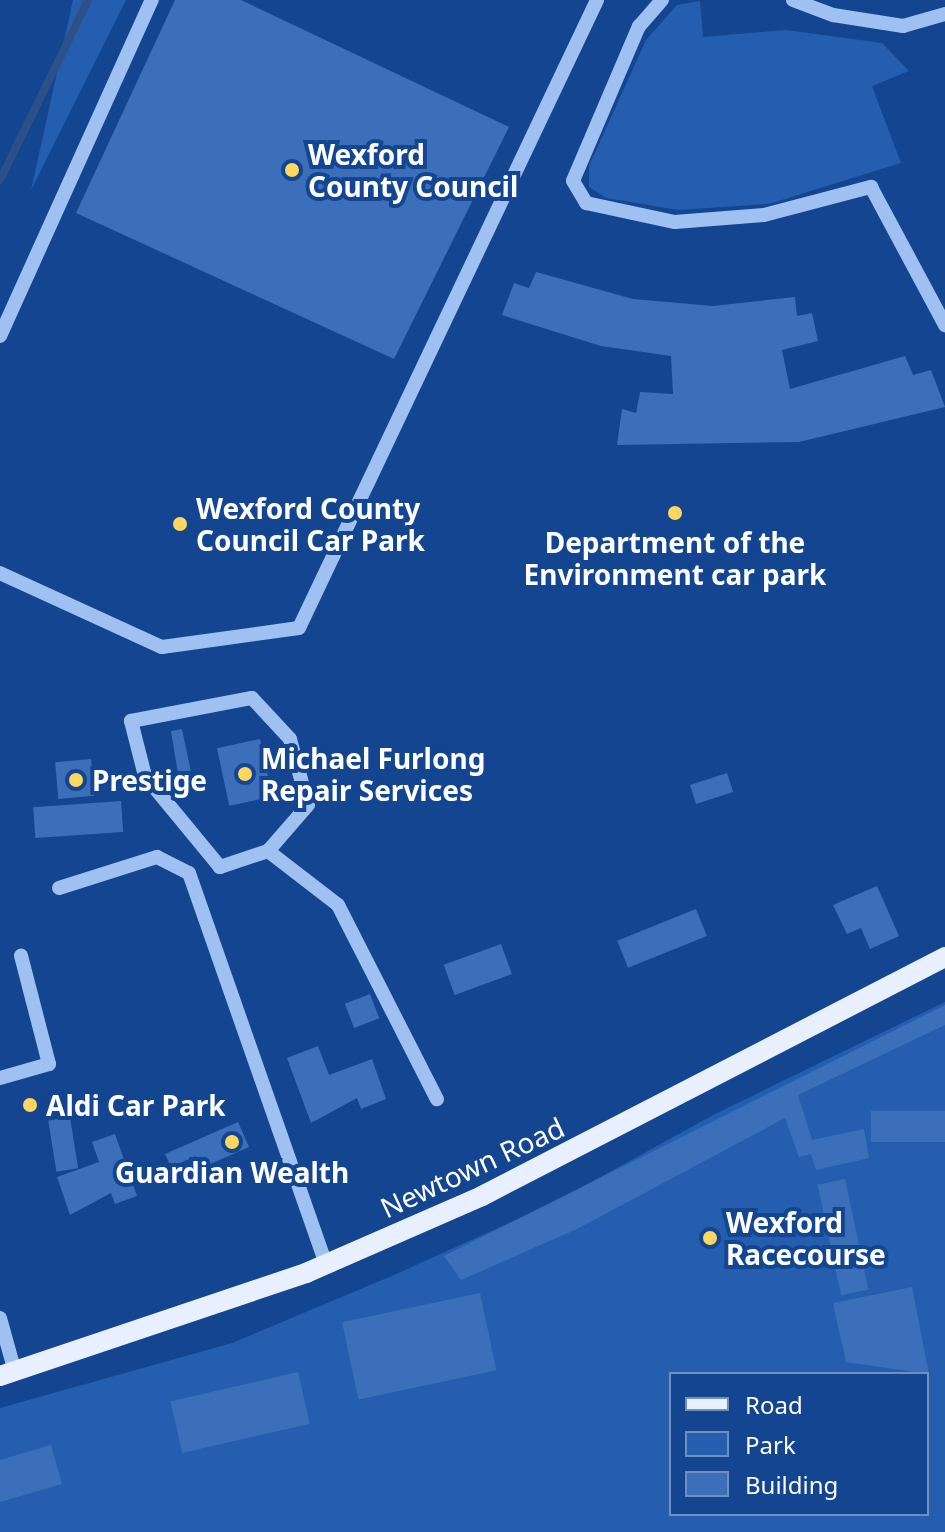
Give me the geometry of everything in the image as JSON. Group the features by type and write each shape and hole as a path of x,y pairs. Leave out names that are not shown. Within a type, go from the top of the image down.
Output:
{"main road":[{"name":"Newtown Road","path":"8,1374 326,1264 558,1160 945,957"}],"lane":[{"path":"0,336 152,0"},
{"path":"0,573 162,647 299,628 597,0"},
{"path":"662,0 639,26 573,181 586,203 675,222 764,215 871,187 945,325"},
{"path":"793,0 833,15 903,26 945,14"},
{"path":"252,698 290,739 308,805 268,851 220,867 145,776 131,721 252,698"},
{"path":"268,851 338,905 437,1099"},
{"path":"59,888 157,857 189,873 326,1264"},
{"path":"0,1078 49,1064 21,956"},
{"path":"0,1318 8,1374"}],"green space":[{"path":"73,0 126,0 31,190"},
{"path":"700,1 703,37 786,30 882,43 909,71 872,86 901,163 769,204 678,210 606,198 589,187 589,166 646,40 677,5"},
{"name":"Wexford Racecourse","path":"945,1002 945,1532 0,1532 0,1408 232,1343 394,1275 555,1202 715,1114"}],"building":[{"name":"Wexford County Council","path":"175,0 241,0 509,127 394,359 76,213"},
{"path":"536,272 633,299 713,306 795,297 797,316 812,313 818,341 782,350 790,389 905,356 913,375 931,370 945,407 799,442 617,445 622,409 636,413 640,392 673,394 671,356 601,346 502,315 514,283 529,288"},
{"path":"182,729 192,777 179,780 171,731"},
{"path":"260,739 272,797 229,806 217,748"},
{"path":"91,759 94,796 58,799 55,762"},
{"path":"727,773 733,792 696,804 690,785"},
{"path":"121,801 123,832 35,838 33,807"},
{"path":"877,886 899,936 870,949 861,928 847,934 833,905"},
{"path":"696,909 707,936 628,968 617,941"},
{"path":"501,944 512,974 455,995 444,965"},
{"path":"370,994 379,1018 354,1028 345,1004"},
{"path":"945,1005 945,1025 798,1095 812,1140 864,1129 869,1158 816,1170 811,1154 799,1157 785,1118 577,1229 461,1280 444,1256"},
{"path":"318,1046 329,1075 372,1059 386,1099 361,1109 357,1098 311,1123 287,1058"},
{"path":"871,1111 945,1111 945,1142 871,1142"},
{"path":"70,1117 78,1168 56,1172 48,1120"},
{"path":"238,1122 249,1147 201,1168 196,1156 171,1167 165,1154"},
{"path":"115,1134 137,1196 115,1204 111,1193 70,1215 57,1177 99,1162 92,1142"},
{"path":"845,1179 868,1290 841,1295 818,1185"},
{"path":"912,1287 929,1372 846,1362 833,1303"},
{"path":"480,1293 496,1370 359,1400 342,1322"},
{"path":"298,1372 310,1424 182,1453 170,1401"},
{"path":"51,1445 62,1484 0,1502 0,1460"}],"waterway":[{"path":"0,180 88,0"}],"place":[{"name":"Wexford County Council","path":"292,170"},
{"name":"Department of the Environment car park","path":"675,513"},
{"name":"Wexford County Council Car Park","path":"180,524"},
{"name":"Michael Furlong Repair Services","path":"245,774"},
{"name":"Prestige","path":"76,780"},
{"name":"Aldi Car Park","path":"30,1105"},
{"name":"Guardian Wealth","path":"232,1142"},
{"name":"Wexford Racecourse","path":"710,1238"}]}
